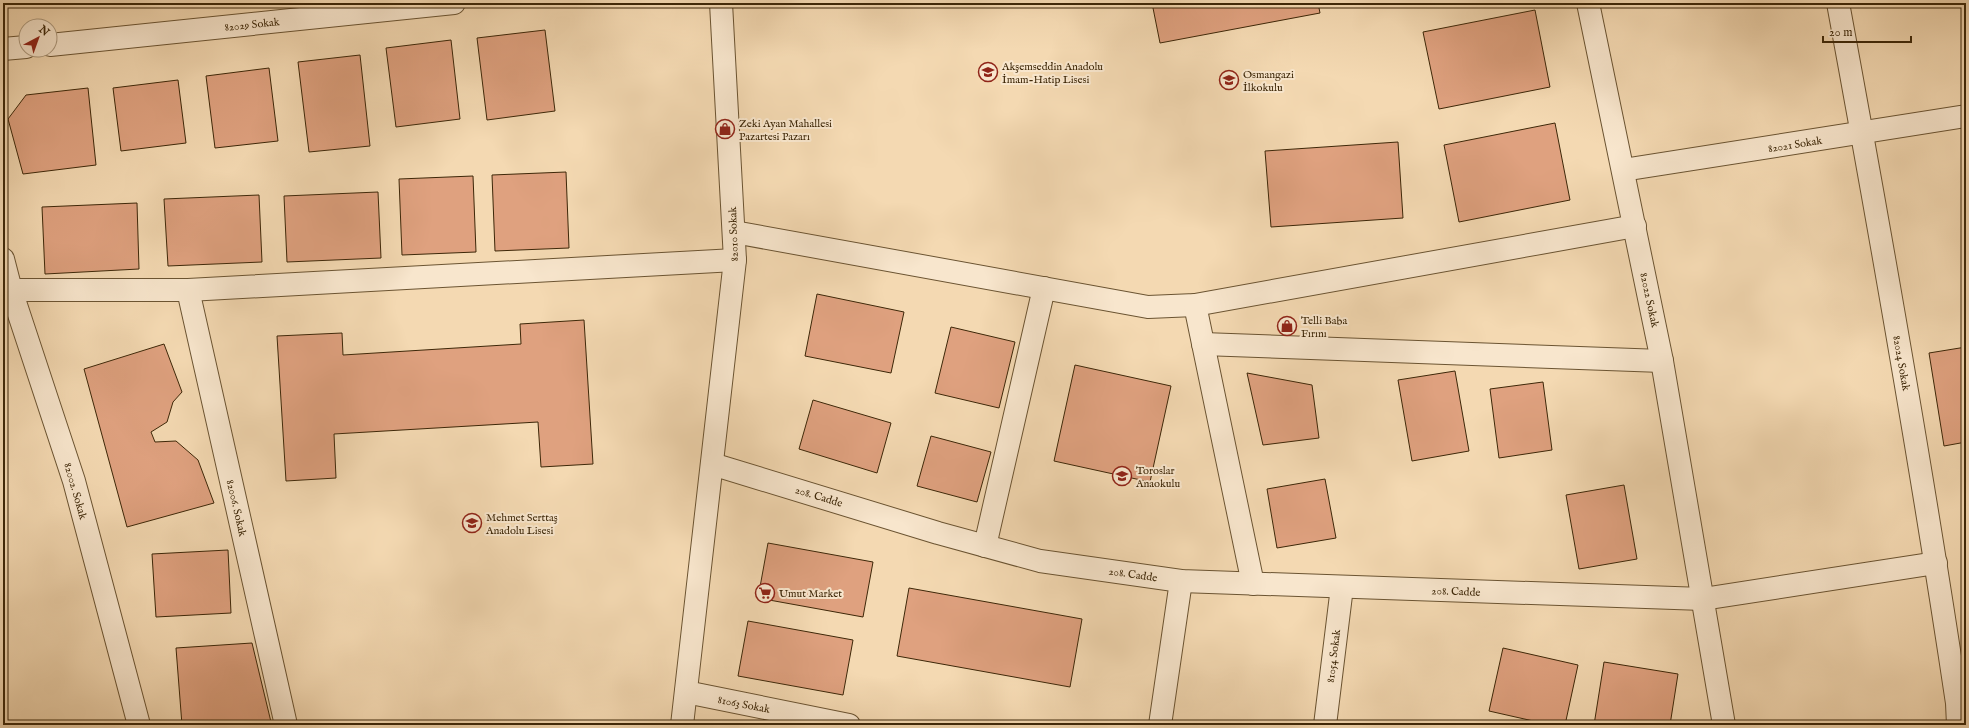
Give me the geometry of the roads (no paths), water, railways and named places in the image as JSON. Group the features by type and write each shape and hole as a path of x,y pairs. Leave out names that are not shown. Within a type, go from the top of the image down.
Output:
{"street":[{"name":"82029 Sokak","path":"58,44 454,3"},
{"name":"82010 Sokak","path":"712,464 735,260 721,3"},
{"name":"82022 Sokak","path":"1588,3 1662,361 1703,599"},
{"name":"82024 Sokak","path":"1838,3 1962,703 1958,725"},
{"path":"3,50 18,48"},
{"name":"82021 Sokak","path":"1623,170 1862,134 1966,116"},
{"path":"734,232 1148,307 1195,305 1634,226"},
{"name":"82002. Sokak","path":"3,259 7,290 74,481 139,725"},
{"path":"7,290 188,290 735,260"},
{"path":"986,546 1044,288"},
{"name":"82006. Sokak","path":"188,290 286,725"},
{"path":"1195,305 1253,584"},
{"path":"1203,344 1662,361"},
{"path":"682,725 712,464"},
{"name":"208. Cadde","path":"712,464 1040,561 1181,581 1703,599 1936,563"},
{"path":"1160,725 1181,581"},
{"name":"81054 Sokak","path":"1325,725 1342,587"},
{"path":"1703,599 1724,725"},
{"name":"81063 Sokak","path":"686,692 850,725"}],"place":[{"name":"Akşemseddin Anadolu İmam-Hatip Lisesi","path":"988,72"},
{"name":"Osmangazi İlkokulu","path":"1229,80"},
{"name":"Zeki Ayan Mahallesi Pazartesi Pazarı","path":"725,129"},
{"name":"Telli Baba Fırını","path":"1287,326"},
{"name":"Toroslar Anaokulu","path":"1122,476"},
{"name":"Mehmet Serttaş Anadolu Lisesi","path":"472,523"},
{"name":"Umut Market","path":"765,593"}]}
